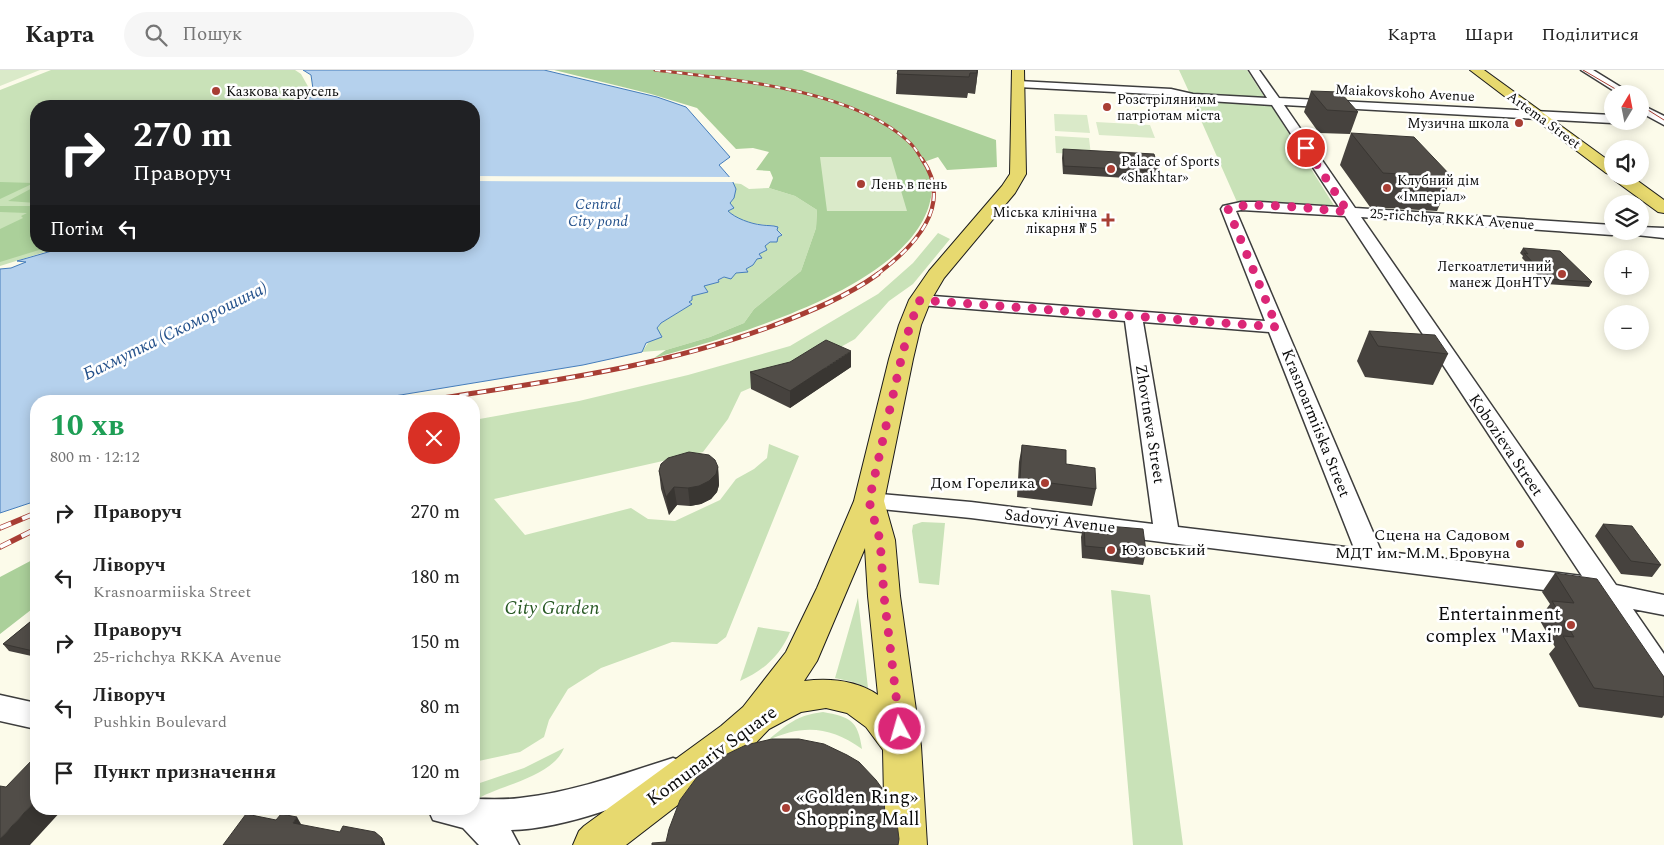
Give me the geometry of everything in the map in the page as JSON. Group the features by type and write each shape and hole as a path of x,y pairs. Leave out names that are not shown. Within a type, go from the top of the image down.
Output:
{"main road":[{"name":"Artema Street","path":"1476,70 1604,164"},
{"path":"720,744 799,661 820,618 869,501 901,360 910,325 920,300 936,275 1009,188 1018,174 1018,77"},
{"path":"1632,185 1664,208"},
{"path":"869,501 880,540 884,596 902,746 906,845"},
{"name":"Komunariv Square","path":"595,843 720,744 794,698 826,693 857,700 878,716 902,746"}],"street":[{"name":"Kobozieva Street","path":"1254,70 1348,212 1664,677"},
{"path":"1577,70 1604,86"},
{"path":"1586,70 1612,85"},
{"name":"Maiakovskoho Avenue","path":"1018,77 1171,92 1193,97 1604,118"},
{"path":"1649,109 1664,120"},
{"path":"1649,112 1664,120"},
{"path":"1649,120 1664,120"},
{"name":"25-richchya RKKA Avenue","path":"1232,207 1260,206 1604,229"},
{"name":"Krasnoarmiiska Street","path":"1232,207 1228,209 1229,214 1371,558"},
{"path":"1649,232 1664,233"},
{"path":"920,300 1277,327"},
{"name":"Zhovtneva Street","path":"1133,315 1167,533"},
{"name":"Sadovyi Avenue","path":"869,501 967,509 1564,582 1606,591 1630,599 1664,605"},
{"path":"466,823 559,807 648,781 670,774 720,744"},
{"path":"466,823 502,845"}],"green space":[{"path":"0,70 40,70 0,86"},
{"path":"51,70 295,70 301,74 310,90 292,100 30,100 30,252 45,252 0,266 0,90"},
{"path":"554,70 802,70 996,140 997,167 947,170 938,157 924,162 932,188 922,222 897,252 862,278 820,301 774,320 729,336 654,358 666,350 710,337 744,323 754,309 801,271 816,228 817,210 795,196 769,188 773,178 770,171 756,170 769,152 753,148 736,149 697,108 651,94"},
{"path":"1179,70 1247,70 1265,98 1190,94"},
{"path":"1192,100 1271,105 1335,207 1330,209 1237,202"},
{"path":"1054,114 1087,115 1090,133 1055,131"},
{"path":"1096,122 1150,125 1155,138 1099,135"},
{"path":"1055,136 1089,138 1091,155 1056,153"},
{"name":"Лень в пень","path":"820,157 891,157 907,211 827,211"},
{"path":"0,182 30,183 30,185 0,199"},
{"path":"732,183 741,184 749,189 769,188 795,196 817,210 816,228 801,271 754,309 744,323 710,337 666,350 642,352 661,323 692,304 689,302 692,296 708,292 703,286 719,282 718,280 736,273 747,271 746,269 753,265 765,246 782,234 772,225 748,222 736,218 728,212 730,203 734,198"},
{"path":"30,189 30,203 8,201"},
{"path":"0,206 30,206 30,252 32,252 0,262 0,229 23,218 21,216 27,213 0,212"},
{"name":"City Garden","path":"938,233 950,239 913,284 889,301 855,339 830,353 741,392 728,419 703,452 494,499 525,535 631,508 648,519 675,521 720,500 736,479 754,469 767,458 769,444 799,456 726,637 717,644 672,642 601,668 568,689 549,720 544,737 520,752 480,761 480,419 579,401 688,375 790,346 878,294 913,263"},
{"path":"922,522 945,523 939,585 919,583 912,531 913,525"},
{"path":"30,561 30,611 0,634 0,577"},
{"path":"1111,590 1150,595 1183,845 1133,845"},
{"path":"858,598 868,688 835,678"},
{"path":"758,627 790,632 786,641 770,662 740,681"},
{"path":"823,712 846,718 851,722 858,732 862,749 839,736 816,730 792,732 767,741 799,718"},
{"path":"564,748 558,758 537,774 480,797 480,783 524,768"}],"water":[{"name":"Central City pond","path":"303,70 544,70 657,97 686,107 730,157 719,165 732,180 736,189 734,198 730,203 734,208 728,211 748,222 778,227 777,230 782,235 778,237 777,242 770,242 765,246 767,250 759,254 762,258 757,259 753,265 746,269 748,272 736,273 731,279 724,277 718,280 719,282 704,286 708,292 692,296 692,300 689,302 692,304 661,323 657,328 662,337 646,343 642,352 583,365 400,395 30,395 30,503 0,513 0,269 11,268 26,262 17,261 48,252 480,252 480,100 304,100 317,92 313,89 311,75"}],"pier":[{"path":"480,176 733,177 735,182 480,181"}],"building":[{"path":"898,70 977,70 977,73 970,73 969,77 897,74"},
{"path":"1311,91 1340,92 1358,112 1327,110"},
{"path":"1351,133 1414,137 1452,177 1383,173"},
{"path":"1063,149 1154,154 1159,171 1064,166"},
{"path":"1523,248 1560,251 1592,282 1548,279 1524,253 1528,254"},
{"path":"1369,331 1435,335 1448,354 1378,346"},
{"path":"826,340 851,351 790,391 750,372 790,362"},
{"path":"1022,445 1066,450 1066,464 1095,468 1096,489 1020,479"},
{"path":"689,452 709,455 715,460 718,467 716,474 709,481 699,486 688,488 674,487 666,497 659,471 661,464 668,458"},
{"path":"1084,524 1143,529 1146,552 1085,546"},
{"path":"1603,524 1632,526 1661,565 1631,561"},
{"path":"1555,573 1597,579 1664,677 1664,697 1594,688 1563,636 1574,637 1552,601 1574,603"},
{"path":"30,622 30,650 3,644"},
{"name":"«Golden Ring» Shopping Mall","path":"772,739 799,739 824,744 859,762 884,791 885,823 897,823 898,845 652,845 652,843 666,842 680,800 697,777 708,767 723,756 746,745"},
{"path":"30,762 30,806 0,839 0,786 6,787"},
{"path":"245,815 276,820 280,815 286,815 297,817 293,823 340,832 343,826 375,832 382,838 382,845 223,845"}],"tram line":[{"path":"1583,70 1609,85"},
{"path":"1649,111 1664,120"}],"railway":[{"path":"655,70 753,83 789,89 823,98 856,110 885,124 911,144 923,161"},
{"path":"876,275 916,239 932,209 934,193 931,176 922,159"},
{"path":"462,395 600,372 687,353 730,341 827,303 878,274"},
{"path":"0,528 30,516"},
{"path":"0,547 30,532"}],"place":[{"name":"Казкова карусель","path":"216,91"},
{"name":"Розстрілянимм патріотам міста","path":"1107,107"},
{"name":"Музична школа","path":"1519,123"},
{"name":"Palace of Sports «Shakhtar»","path":"1111,169"},
{"name":"Лень в пень","path":"861,184"},
{"name":"Клубний дім «Імперіал»","path":"1387,188"},
{"name":"Міська клінічна лікарня № 5","path":"1108,220"},
{"name":"Легкоатлетичний манеж ДонНТУ","path":"1562,274"},
{"name":"Дом Горелика","path":"1045,483"},
{"name":"Сцена на Садовом МДТ им. М.М. Бровуна","path":"1520,544"},
{"name":"Юзовський","path":"1111,550"},
{"name":"Entertainment complex \"Maxi\"","path":"1571,625"},
{"name":"«Golden Ring» Shopping Mall","path":"786,808"}],"route":[{"path":"900,729 884,596 880,540 869,501 901,360 910,325 920,300 1277,327 1228,209 1241,206 1260,206 1348,212 1306,148"}],"water label":[{"name":"Бахмутка (Скоморошина)","path":"175,331"}]}
